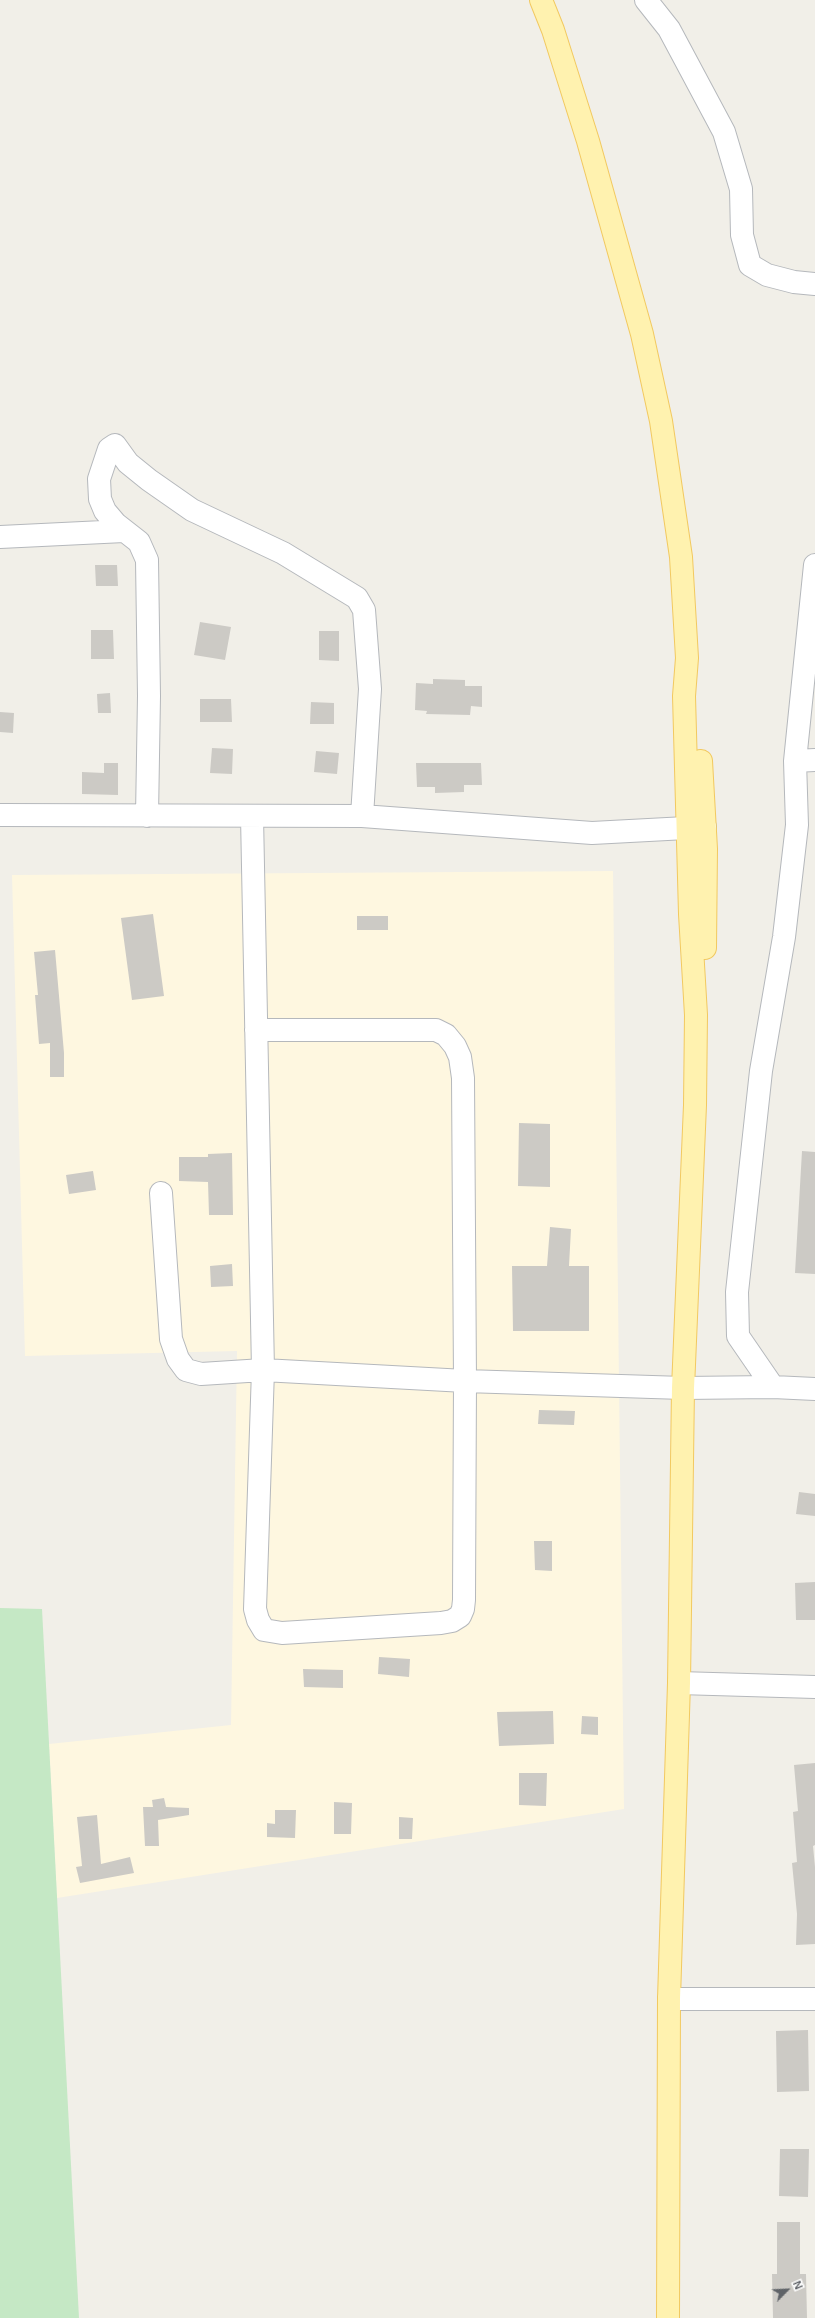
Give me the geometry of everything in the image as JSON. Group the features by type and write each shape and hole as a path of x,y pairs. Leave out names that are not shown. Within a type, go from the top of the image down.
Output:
{"main road":[{"path":"541,0 553,30 588,141 642,334 661,421 680,557 687,658 696,695 696,828 706,914 704,963 696,1015 695,1105 683,1388 679,1683 669,1999 668,2318"}],"street":[{"path":"646,0 669,29 724,132 741,189 742,235 750,265 767,275 794,282 815,284"},
{"path":"147,816 149,696 147,560 139,542 124,531 106,511 100,499 99,480 109,449 116,445 128,463 149,480 192,510 283,553 357,598 364,610 370,688 362,816"},
{"path":"0,537 124,531"},
{"path":"773,1387 738,1336 737,1292 760,1070 784,937 805,760 815,568"},
{"path":"0,815 362,816 592,833 696,828"},
{"path":"252,816 256,1030 263,1370 255,1609 258,1620 264,1630 270,1633 452,1621 460,1616 464,1600 465,1381 463,1078 460,1057 455,1046 446,1035 436,1030 256,1030"},
{"path":"161,1193 171,1339 178,1359 186,1370 201,1374 263,1370 465,1381 683,1388 773,1387 815,1389"},
{"path":"679,1683 815,1687"},
{"path":"669,1999 815,1999"}],"shaded area":[{"path":"613,871 624,1809 57,1898 49,1744 231,1725 237,1351 25,1356 12,875"}],"green space":[{"path":"0,1608 42,1609 79,2318 0,2318"}],"building":[{"path":"95,565 117,565 118,586 96,586"},
{"path":"200,622 231,627 225,660 194,655"},
{"path":"91,630 113,630 114,659 91,659"},
{"path":"319,631 339,631 339,661 319,660"},
{"path":"433,679 465,680 465,686 482,686 482,707 471,706 470,715 426,714 427,711 415,710 416,683 433,684"},
{"path":"110,693 111,713 98,713 97,694"},
{"path":"200,699 231,699 232,722 200,722"},
{"path":"311,702 334,703 334,724 310,724"},
{"path":"0,712 14,713 13,733 0,732"},
{"path":"212,748 233,749 232,774 210,773"},
{"path":"316,751 339,753 337,774 314,772"},
{"path":"104,763 118,763 118,795 82,794 82,772 104,773"},
{"path":"416,763 481,763 482,785 464,785 464,792 435,793 435,787 417,787"},
{"path":"153,914 164,996 132,1000 121,918"},
{"path":"357,916 388,916 388,930 357,930"},
{"path":"55,950 64,1053 64,1077 50,1077 50,1043 39,1044 35,995 38,995 34,952"},
{"path":"519,1123 550,1124 550,1187 518,1186"},
{"path":"802,1151 815,1152 815,1274 795,1273"},
{"path":"232,1153 233,1215 209,1215 208,1182 179,1181 179,1157 208,1157 208,1154"},
{"path":"93,1171 96,1190 69,1194 66,1175"},
{"path":"550,1227 571,1229 569,1266 589,1266 589,1331 513,1331 512,1266 547,1266"},
{"path":"232,1264 233,1286 211,1287 210,1266"},
{"path":"539,1410 575,1411 574,1425 538,1424"},
{"path":"799,1492 815,1494 815,1516 796,1514"},
{"path":"534,1541 552,1541 552,1571 535,1570"},
{"path":"815,1582 815,1620 796,1620 795,1583"},
{"path":"379,1657 410,1659 409,1677 378,1674"},
{"path":"303,1669 343,1670 343,1688 304,1687"},
{"path":"553,1711 554,1744 499,1746 497,1712"},
{"path":"582,1716 598,1717 598,1735 581,1734"},
{"path":"815,1763 815,1845 813,1846 815,1867 815,1944 796,1945 797,1914 792,1863 797,1862 793,1812 798,1811 794,1765"},
{"path":"519,1773 547,1773 546,1806 519,1805"},
{"path":"164,1798 166,1807 189,1808 189,1815 158,1820 159,1846 145,1846 143,1807 153,1807 152,1800"},
{"path":"334,1802 352,1803 351,1834 334,1834"},
{"path":"275,1810 296,1810 295,1838 267,1837 267,1823 275,1824"},
{"path":"97,1815 101,1864 130,1857 134,1873 80,1883 76,1867 82,1866 77,1817"},
{"path":"399,1817 413,1818 412,1839 399,1839"},
{"path":"808,2030 809,2091 777,2092 776,2031"},
{"path":"780,2149 809,2149 808,2197 779,2196"},
{"path":"777,2222 800,2222 800,2274 806,2274 807,2318 773,2318 772,2274 777,2274"}]}
